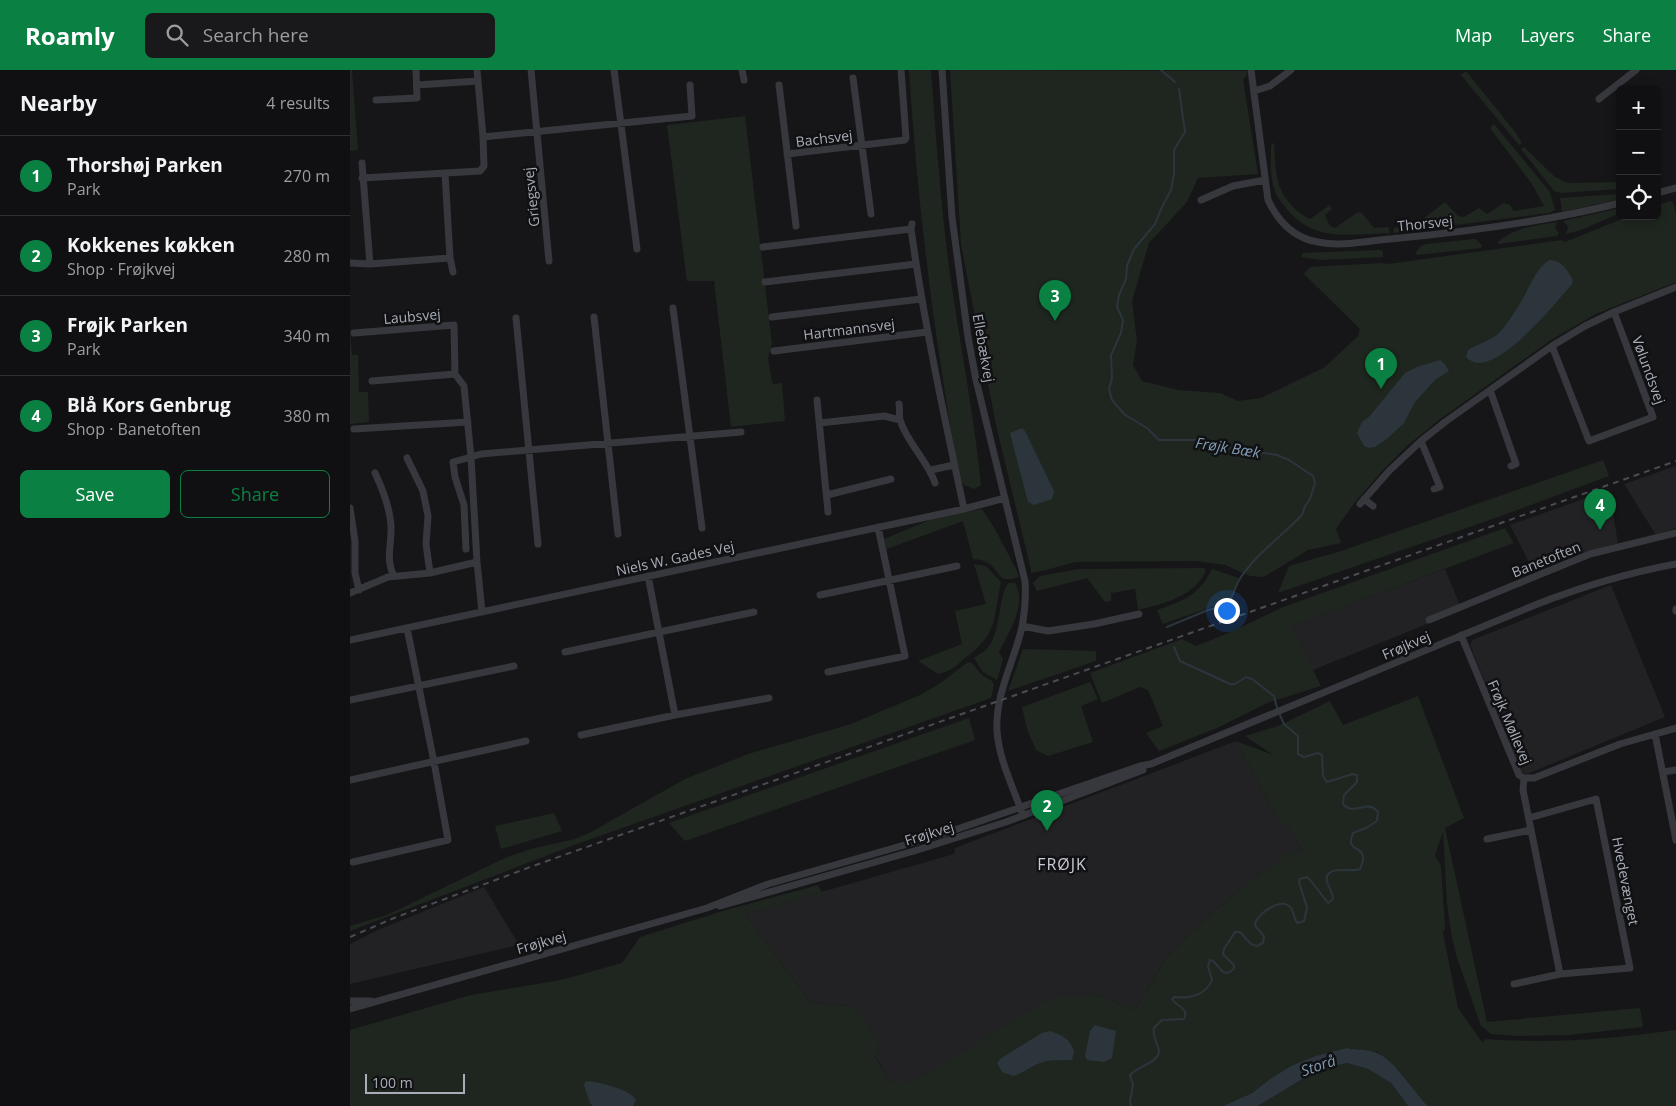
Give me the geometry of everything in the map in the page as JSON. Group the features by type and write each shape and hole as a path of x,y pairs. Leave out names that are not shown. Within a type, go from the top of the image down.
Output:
{"street":[{"path":"376,100 417,98 416,70"},
{"path":"362,178 480,171 484,166 477,70"},
{"name":"Griegsvej","path":"531,70 550,261"},
{"path":"614,70 637,249"},
{"path":"742,70 744,80"},
{"name":"Bachsvej","path":"787,154 863,146 900,141 906,138 901,70"},
{"name":"Ellebækvej","path":"942,70 952,217 968,337 976,380 1025,580 1026,603 1022,626 1005,678 997,717 1000,751 1023,816"},
{"name":"Thorsvej","path":"1251,70 1268,200 1282,224 1297,235 1317,242 1336,244 1440,235 1525,224 1616,204"},
{"path":"1254,91 1270,86 1290,70"},
{"path":"1599,99 1636,70"},
{"name":"Bachsvej","path":"853,78 871,214"},
{"path":"417,84 478,81"},
{"name":"Bachsvej","path":"779,85 796,226"},
{"path":"483,137 692,116 690,86"},
{"path":"362,163 370,264"},
{"path":"445,173 450,258 453,272"},
{"path":"1201,200 1233,186 1265,180"},
{"path":"1661,192 1676,188"},
{"path":"763,247 912,226 927,332 964,509"},
{"path":"350,263 370,264 450,258"},
{"path":"765,282 916,264"},
{"path":"1373,506 1362,501 1388,471 1421,441 1490,390 1552,346 1585,326 1676,287"},
{"name":"Hartmannsvej","path":"772,317 922,299"},
{"path":"673,308 702,528"},
{"name":"Vølundsvej","path":"1552,346 1589,441 1653,417 1614,312"},
{"path":"594,316 618,534"},
{"path":"516,318 538,544"},
{"name":"Laubsvej","path":"354,333 454,325 455,374 464,386 468,422 476,562 482,612"},
{"name":"Hartmannsvej","path":"774,351 927,332"},
{"path":"372,381 455,374"},
{"path":"1490,390 1516,464 1511,466"},
{"path":"817,400 828,512"},
{"path":"900,404 900,420 920,458 931,470 935,483"},
{"path":"820,423 884,416 900,420"},
{"path":"354,430 468,422"},
{"path":"466,549 464,505 455,477 453,462 480,454 741,432"},
{"path":"1421,441 1440,487 1434,489"},
{"path":"406,458 423,491 428,516 426,544 430,573"},
{"path":"931,470 954,465"},
{"path":"375,473 385,495 391,526 389,567 394,576"},
{"path":"827,495 891,480"},
{"name":"Niels W. Gades Vej","path":"350,640 964,509 1005,498"},
{"path":"350,508 355,541 355,573 360,590"},
{"path":"828,672 905,656 878,527"},
{"name":"Banetoften","path":"1429,620 1590,554 1676,533"},
{"path":"350,593 388,577 430,573 476,562"},
{"name":"Frøjkvej","path":"708,908 718,907 914,851 1023,816 1128,776 1151,764 1535,604 1589,585 1676,564"},
{"path":"820,595 957,566"},
{"path":"648,576 675,715"},
{"path":"565,652 754,612"},
{"path":"1022,626 1048,631 1094,624 1139,614"},
{"path":"352,862 448,840 407,628"},
{"name":"Frøjk Møllevej","path":"1461,635 1519,775 1524,778 1534,778 1620,744 1676,728"},
{"path":"350,700 514,666"},
{"path":"581,735 769,698"},
{"path":"1655,734 1676,840"},
{"path":"350,780 526,741"},
{"name":"Frøjkvej","path":"350,1009 708,908 768,884 943,834 1140,766 1151,764"},
{"path":"1662,772 1676,770"},
{"path":"1524,778 1522,790 1560,974"},
{"name":"Hvedevænget","path":"1514,984 1560,974 1630,968 1596,799 1529,818"},
{"path":"1487,839 1531,830"},
{"path":"350,1001 381,1001"},
{"name":"Frøjkvej","path":"350,1014 381,1001"}],"shaded area":[{"path":"350,70 352,70 358,150 350,151"},
{"path":"909,70 931,70 947,249 975,432 981,485 974,489 964,485 962,482 946,402 917,177"},
{"path":"950,70 1246,71 1247,75 1243,79 1258,174 1198,178 1187,202 1149,243 1132,301 1137,341 1133,365 1142,381 1178,390 1220,393 1238,401 1261,398 1325,367 1358,336 1360,329 1304,274 1310,267 1388,264 1562,240 1565,242 1619,220 1661,220 1661,204 1670,201 1673,202 1676,214 1676,282 1596,314 1551,340 1439,420 1407,446 1355,502 1336,529 1341,543 1308,550 1264,577 1250,576 1225,565 1196,561 1075,562 1030,573 1031,570 996,425 961,244"},
{"path":"1466,71 1522,143 1519,145 1461,75"},
{"path":"745,116 772,344 768,358 772,382 774,384 782,383 785,421 731,427 714,281 687,281 667,125"},
{"path":"1494,124 1550,192 1555,210 1549,213 1393,233 1394,228 1415,225 1445,202 1458,216 1464,217 1479,208 1487,214 1504,203 1510,205 1514,211 1544,206 1532,184 1490,128"},
{"path":"1274,142 1276,172 1280,187 1286,198 1300,213 1310,219 1330,205 1332,209 1325,215 1330,226 1335,228 1358,212 1362,213 1374,228 1388,227 1390,233 1333,234 1320,232 1308,227 1297,219 1282,203 1273,185 1271,146"},
{"path":"1524,147 1555,177 1568,183 1616,182 1616,189 1560,193 1554,191 1521,149"},
{"path":"1616,194 1616,200 1562,212 1560,198"},
{"path":"1616,209 1616,215 1581,230 1566,234 1568,227 1563,221"},
{"path":"1557,222 1555,228 1559,233 1557,236 1498,244 1504,237 1518,230"},
{"path":"1474,239 1482,245 1481,248 1417,255 1416,252 1421,246 1426,244"},
{"path":"1381,250 1383,257 1320,260 1301,257 1303,253"},
{"path":"350,331 352,355 358,355 359,392 368,392 369,422 350,424"},
{"path":"1603,460 1609,476 1501,516 1278,593 1289,566 1341,551"},
{"path":"1676,466 1676,528 1656,535 1624,484"},
{"path":"1609,490 1618,543 1569,557 1534,572 1510,525"},
{"path":"982,509 995,529 1018,573 1018,577 1002,578 987,562 973,559 963,521 887,549 884,539 932,519"},
{"path":"1505,528 1514,543 1291,626 1321,686 1267,703 1217,728 1159,751 1146,733 1163,726 1148,690 1140,687 1102,703 1090,673 1182,639 1196,646 1231,632 1283,607"},
{"path":"974,564 986,566 1001,582 995,616 989,634 983,642 952,668 938,674 918,661 962,644 955,611 986,604"},
{"path":"1204,568 1206,570 1195,586 1178,598 1138,610 1135,589 1111,593 1111,601 1105,602 1087,578 1037,591 1033,583 1040,576 1079,569"},
{"path":"1212,569 1239,578 1229,601 1163,624 1157,610 1190,596 1207,578"},
{"path":"1445,569 1462,610 1313,670 1290,626"},
{"path":"1009,583 1015,583 1018,591 1018,609 999,652 1003,659 997,680 983,672 974,658 989,646 993,639 1003,594"},
{"path":"1611,585 1665,717 1527,774 1521,772 1470,645 1472,640"},
{"path":"1023,649 1096,651 1096,661 1008,691"},
{"path":"968,662 972,663 982,675 992,681 994,685 991,698 577,844 350,931 350,926 387,915 507,857 531,849 575,839 591,832 685,779 748,754 851,724 920,695 939,684"},
{"path":"1090,682 1098,699 1081,706 1093,742 1048,756 1036,750 1027,729 1022,707"},
{"path":"1418,696 1464,818 1445,828 1487,1022 1640,1008 1643,1027 1569,1035 1517,1036 1491,1034 1481,1026 1457,958 1452,938 1447,904 1443,832 1435,855 1441,866 1445,928 1443,933 1458,1008 1482,1042 1486,1039 1581,1040 1676,1030 1676,1106 1428,1106 1418,1097 1389,1061 1377,1052 1347,1048 1291,1066 1252,1093 1223,1106 350,1106 350,1030 471,995 561,980 622,963 640,937 726,910 818,885 822,892 745,914 811,1003 857,1008 880,1048 875,1056 890,1082 905,1082 925,1075 1052,997 1098,995 1135,1010 1167,957 1193,930 1262,871 1290,853 1302,851 1290,829 1277,819 1236,741 1273,755 1245,736 1278,726 1330,701 1343,725"},
{"path":"969,718 975,740 685,841 669,823"},
{"path":"1236,741 1277,819 1290,829 1302,851 1262,871 1193,930 1167,957 1135,1010 1098,995 925,1075 905,1082 890,1082 875,1055 857,1008 811,1003 745,914 954,854 955,848"},
{"path":"554,813 562,831 501,849 495,826"},
{"path":"484,887 519,945 350,984 350,944 380,929"},
{"path":"1347,1063 1368,1069 1391,1083 1408,1106 1258,1106 1317,1070"}],"water":[{"path":"1549,260 1554,260 1564,266 1573,280 1572,284 1538,322 1506,351 1491,360 1477,363 1466,357 1468,350 1490,340 1501,331 1519,306 1536,274"},
{"path":"1440,360 1449,371 1435,380 1415,402 1404,423 1375,447 1369,448 1364,446 1357,433 1362,422 1369,417 1405,373"},
{"path":"1022,428 1054,491 1052,499 1034,505 1028,502 1010,433"},
{"path":"1095,1025 1116,1031 1112,1058 1104,1062 1087,1060 1085,1056 1090,1031"},
{"path":"1050,1031 1068,1041 1074,1052 1072,1060 1043,1062 1013,1076 1002,1072 997,1063 1000,1059 1042,1033"},
{"name":"Storå","path":"1347,1048 1370,1051 1384,1057 1397,1069 1428,1106 1408,1106 1391,1083 1368,1069 1347,1063 1317,1070 1258,1106 1223,1106 1252,1093 1291,1066 1316,1056"},
{"path":"590,1081 623,1090 636,1100 633,1106 593,1106 590,1103 584,1085 585,1082"}],"waterway":[{"name":"Frøjk Bæk","path":"1161,70 1175,82"},
{"name":"Frøjk Bæk","path":"1167,627 1208,610 1227,606 1247,568 1302,515 1315,483 1313,476 1289,460 1277,455 1221,446 1204,440 1159,440 1147,428 1125,415 1112,400 1109,389 1112,378 1111,355 1121,333 1123,320 1117,307 1119,295 1126,279 1127,266 1134,249 1155,224 1171,190 1174,174 1174,150 1185,132 1179,89"},
{"name":"Frøjk Bæk","path":"1174,647 1180,661 1230,684 1235,684 1246,677 1252,679 1274,696 1277,708"},
{"name":"Frøjk Bæk","path":"1131,1106 1133,1085 1130,1075 1155,1059 1159,1052 1154,1028 1162,1020 1184,1019 1184,1010 1172,999 1174,997 1197,995 1206,989 1212,980 1208,966 1210,960 1223,972 1228,973 1234,969 1234,965 1223,954 1224,949 1235,932 1240,932 1251,944 1257,946 1263,943 1264,936 1255,923 1271,907 1282,904 1287,905 1291,908 1297,923 1304,921 1307,908 1299,882 1300,879 1307,877 1328,903 1333,899 1327,876 1334,871 1360,869 1362,865 1362,853 1352,846 1351,839 1353,833 1377,821 1378,812 1370,807 1347,808 1343,804 1344,795 1357,782 1357,775 1353,774 1327,782 1323,776 1322,755 1318,753 1304,757 1298,754 1298,736 1284,724 1279,713"}],"railway":[{"path":"350,937 394,918 533,866 1676,461"}],"place":[{"name":"Frøjk Parken","path":"1055,321"},
{"name":"Thorshøj Parken","path":"1381,389"},
{"name":"Blå Kors Genbrug","path":"1600,530"},
{"name":"Kokkenes køkken","path":"1047,831"}],"district":[{"name":"FRØJK","path":"1062,864"}]}
